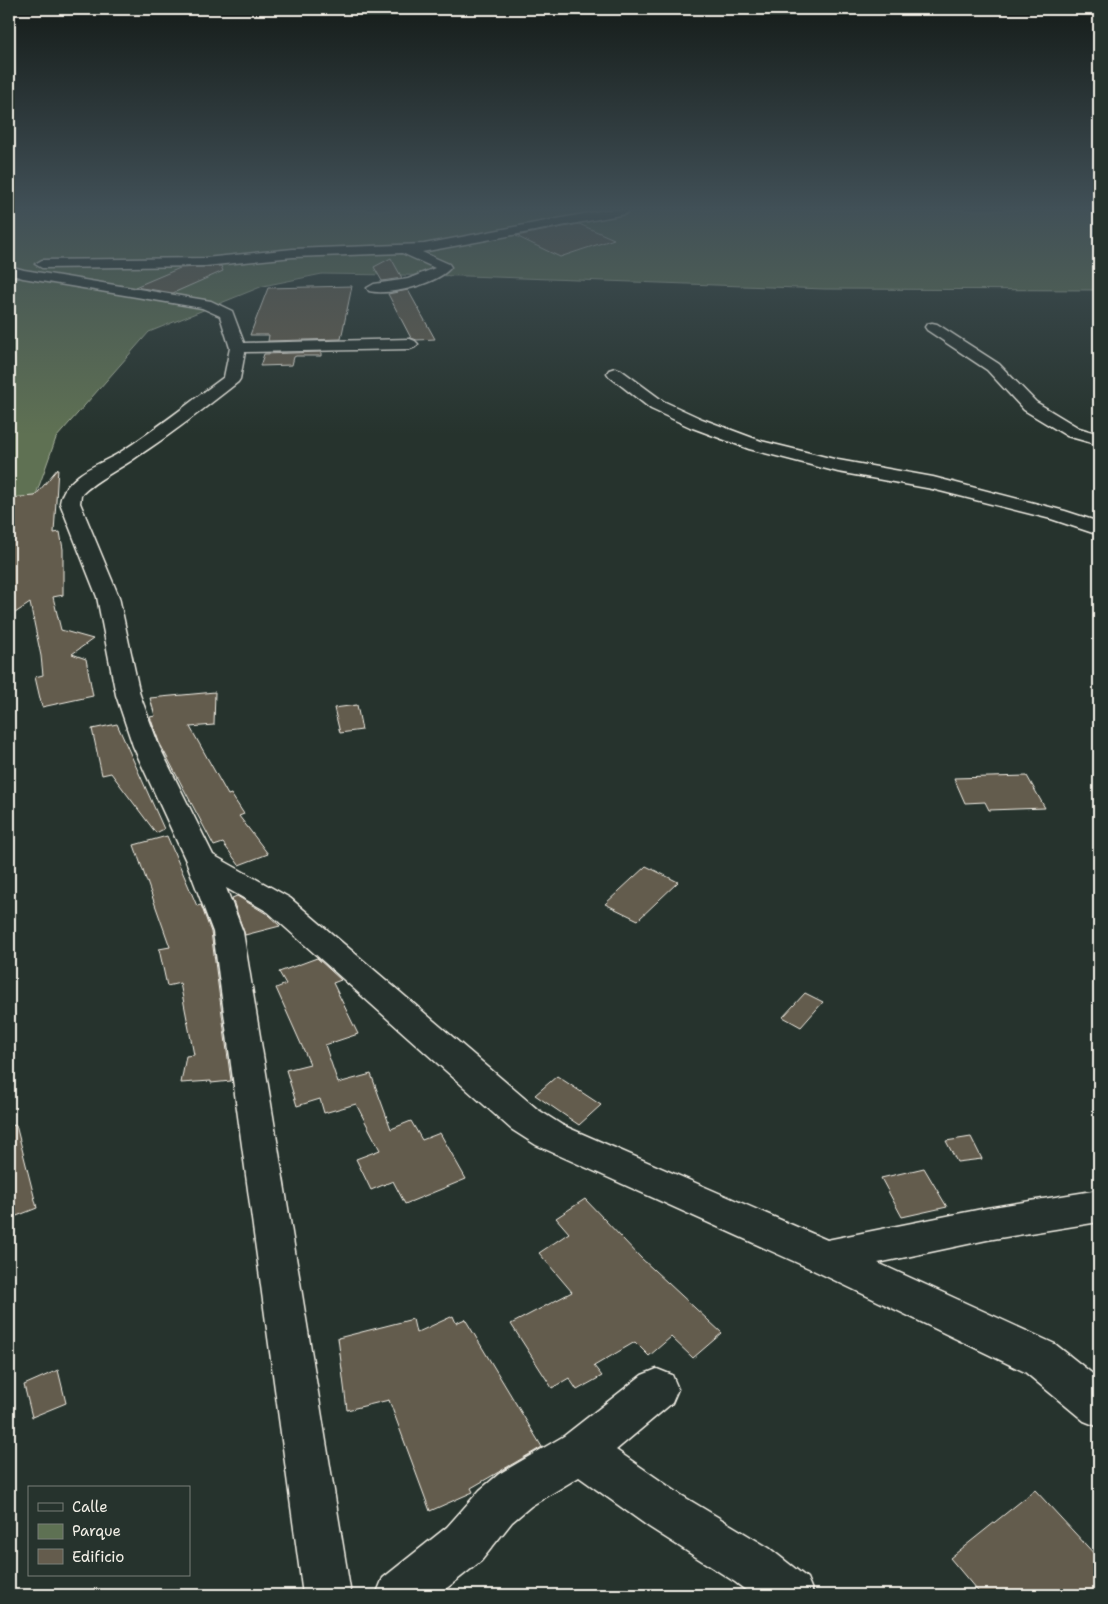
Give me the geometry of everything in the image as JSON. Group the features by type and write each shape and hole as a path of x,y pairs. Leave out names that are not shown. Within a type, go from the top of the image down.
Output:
{"street":[{"path":"89,285 206,304 227,314 238,348 232,379 155,437 124,458 87,478 70,493 70,503 108,597 128,695 146,746 201,861 228,932 327,1595"},
{"path":"374,288 398,287 404,285"},
{"path":"932,327 993,367 1030,406 1073,432 1099,440"},
{"path":"238,348 410,344"},
{"path":"615,373 658,405 696,423 755,445 838,466 933,484 1058,515 1099,529"},
{"path":"201,861 279,905 524,1119 570,1145 825,1257 1040,1358 1099,1406"},
{"path":"825,1257 987,1224 1099,1206"},
{"path":"400,1595 464,1544 496,1506 515,1490 580,1451 658,1389"},
{"path":"580,1451 665,1511 752,1565 790,1595"}],"green space":[{"path":"9,285 269,285 149,332 56,438 9,571"},
{"path":"711,285 1099,285 1099,290 825,289"}],"building":[{"path":"140,285 192,285 173,293 135,287"},
{"path":"352,286 341,339 268,341 269,335 250,335 268,288"},
{"path":"408,290 435,339 417,340 411,338 388,294"},
{"path":"321,352 321,356 296,356 292,365 260,366 264,354"},
{"path":"58,468 54,533 60,532 63,549 63,595 53,597 61,630 93,639 72,654 86,659 93,696 42,707 35,677 43,675 41,656 30,603 9,617 9,498 35,496"},
{"path":"215,692 214,725 190,727 228,795 231,794 244,814 239,816 268,854 239,865 223,843 214,846 159,742 150,717 155,716 150,698"},
{"path":"357,705 362,730 340,733 334,708"},
{"path":"117,724 164,829 156,833 111,773 102,775 92,729"},
{"path":"1027,776 1045,808 989,810 985,802 965,803 954,778"},
{"path":"167,836 197,906 201,905 211,932 231,1081 181,1083 186,1056 194,1055 180,983 167,986 159,949 170,947 134,845"},
{"path":"646,866 678,882 638,920 605,904"},
{"path":"237,896 267,914 280,926 245,935 232,898"},
{"path":"317,958 341,980 333,983 358,1034 325,1045 338,1083 371,1074 391,1129 411,1121 422,1140 440,1133 466,1179 405,1204 393,1181 371,1190 356,1159 380,1150 356,1104 324,1113 320,1099 297,1106 286,1070 310,1064 276,988 286,984 279,972"},
{"path":"805,993 823,1002 801,1027 783,1017"},
{"path":"557,1076 601,1105 579,1125 535,1095"},
{"path":"16,1125 37,1208 9,1219 9,1126"},
{"path":"971,1137 982,1159 957,1162 946,1141"},
{"path":"924,1168 947,1207 902,1217 881,1178"},
{"path":"585,1199 641,1258 722,1333 693,1358 671,1337 649,1356 635,1342 594,1366 602,1376 577,1390 569,1378 552,1388 511,1324 572,1292 539,1253 569,1233 556,1218"},
{"path":"453,1316 456,1323 465,1319 542,1447 471,1488 473,1492 430,1511 389,1400 347,1410 338,1338 413,1319 416,1333"},
{"path":"58,1370 66,1403 32,1417 24,1385"},
{"path":"1035,1490 1099,1559 1099,1595 981,1595 950,1558"}]}
